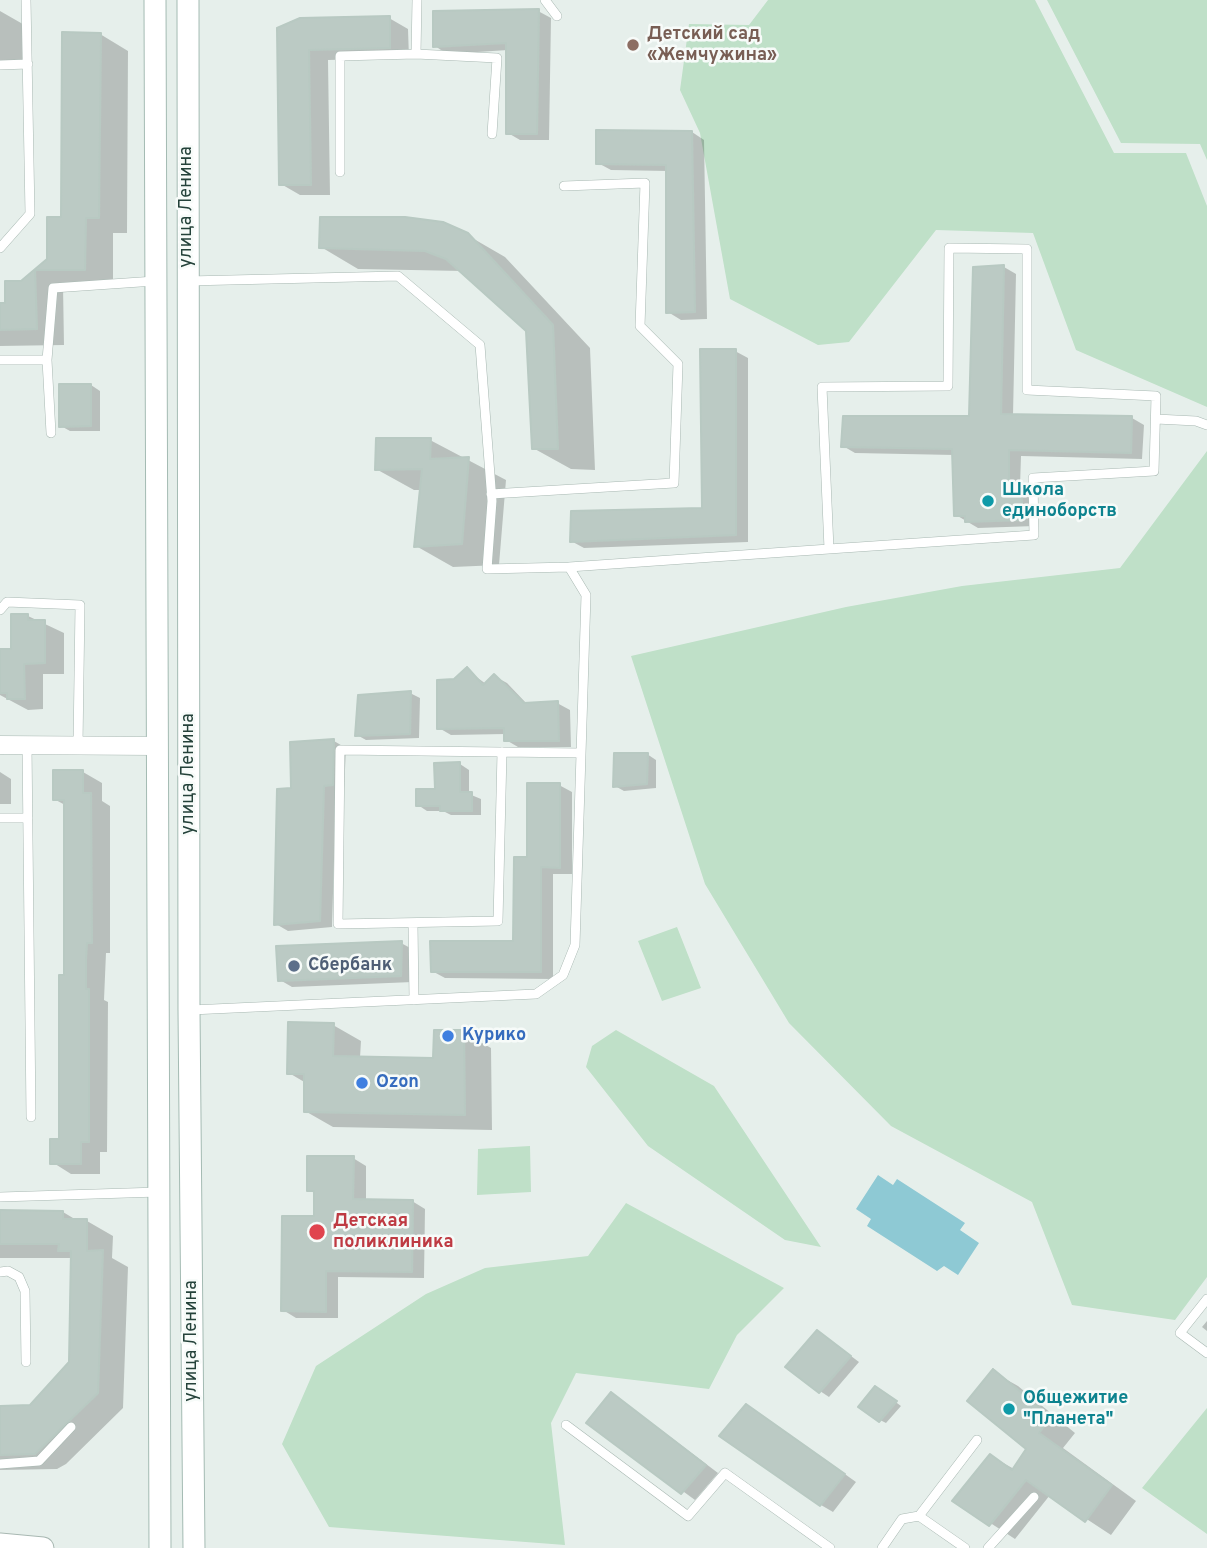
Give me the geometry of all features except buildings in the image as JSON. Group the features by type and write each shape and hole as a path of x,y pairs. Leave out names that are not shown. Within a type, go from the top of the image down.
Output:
{"main road":[{"name":"улица Ленина","path":"155,0 155,746 160,1548"},
{"name":"улица Ленина","path":"188,0 189,1010 194,1548"},
{"path":"157,281 187,281"},
{"path":"155,746 189,745"},
{"path":"158,1011 189,1010"},
{"path":"0,1544 43,1548"}],"street":[{"path":"0,745 155,746"}],"lane":[{"path":"0,248 30,214 26,0"},
{"path":"416,54 417,0"},
{"path":"545,0 557,16"},
{"path":"340,172 340,56 416,54 496,58 492,134"},
{"path":"0,65 27,64"},
{"path":"491,494 674,483 678,364 640,326 645,183 564,186"},
{"path":"187,281 398,276 480,345 491,494 487,569 569,568 1034,535 1033,478 1154,471 1156,396 1027,390 1027,249 949,248 948,386 822,387 829,549"},
{"path":"51,433 47,360 53,288 157,281"},
{"path":"0,360 47,360"},
{"path":"1156,419 1196,421 1207,425"},
{"path":"189,1010 536,994 563,975 575,946 586,595 569,568"},
{"path":"0,610 7,602 80,604 78,746"},
{"path":"27,745 31,1117"},
{"path":"502,752 498,921 338,924 340,750 502,752 581,753"},
{"path":"0,818 28,818"},
{"path":"413,923 414,1000"},
{"path":"0,1197 159,1192"},
{"path":"0,1272 8,1271 19,1277 25,1291 26,1362"},
{"path":"1207,1299 1180,1333 1207,1353"},
{"path":"566,1425 688,1516 725,1473 830,1548"},
{"path":"0,1464 39,1461 71,1427"},
{"path":"882,1548 902,1519 919,1516 978,1440"},
{"path":"988,1548 1034,1497"},
{"path":"919,1516 965,1548"}],"green space":[{"path":"768,0 1035,0 1114,153 1186,153 1207,206 1207,407 1076,350 1033,233 936,230 849,342 818,345 730,299 700,133 680,90 689,24 749,25"},
{"path":"1047,0 1207,0 1207,160 1200,144 1121,143"},
{"path":"1207,451 1207,1277 1175,1320 1072,1305 1032,1202 891,1126 789,1023 705,884 631,656 846,607 962,586 1120,568"},
{"path":"677,927 701,988 662,1001 638,941"},
{"path":"616,1030 714,1086 821,1247 785,1240 648,1146 586,1067 592,1046"},
{"path":"530,1146 531,1192 477,1195 478,1149"},
{"path":"626,1203 784,1288 737,1335 709,1389 576,1373 551,1423 565,1545 329,1527 282,1444 316,1366 426,1294 485,1268 588,1256"},
{"path":"1207,1408 1207,1534 1142,1488"}],"water":[{"path":"878,1175 893,1185 897,1179 965,1223 960,1230 979,1243 958,1275 944,1266 937,1271 867,1226 871,1219 856,1209"}],"place":[{"name":"Детский сад «Жемчужина»","path":"633,45"},
{"name":"Школа единоборств","path":"988,501"},
{"name":"Сбербанк","path":"294,966"},
{"name":"Курико","path":"448,1036"},
{"name":"Ozon","path":"362,1083"},
{"name":"Детская поликлиника","path":"317,1232"},
{"name":"Общежитие \"Планета\"","path":"1009,1409"}]}
